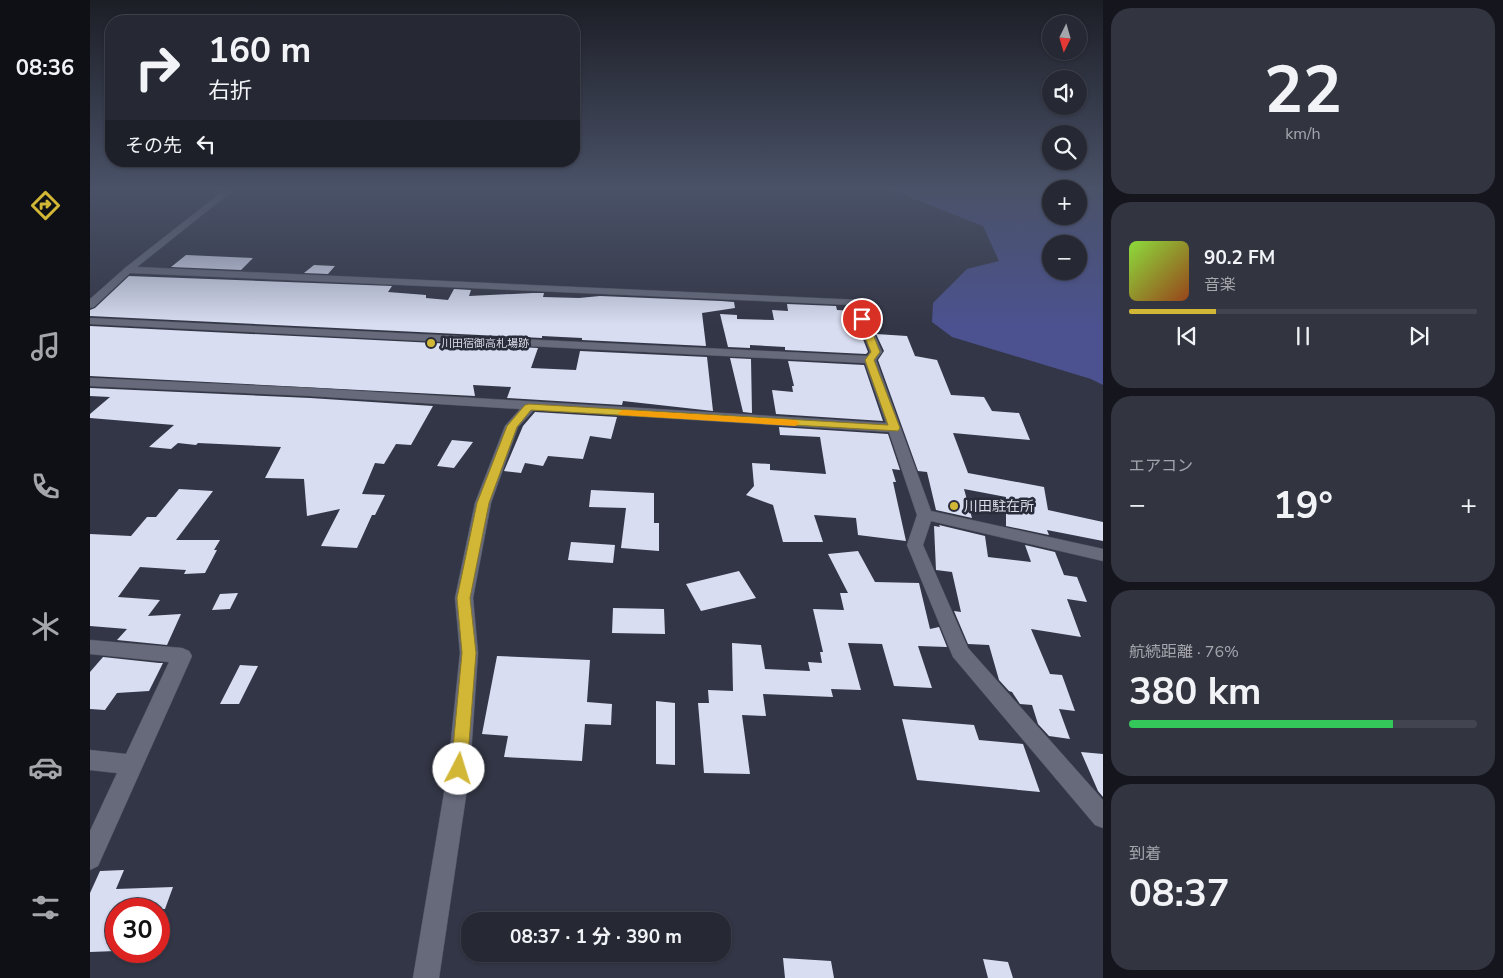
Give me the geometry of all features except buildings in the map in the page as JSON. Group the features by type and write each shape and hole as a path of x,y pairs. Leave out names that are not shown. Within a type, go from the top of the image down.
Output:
{"street":[{"path":"90,305 128,270 174,234"},
{"path":"128,270 856,302 876,352 870,360"},
{"path":"90,321 870,360"},
{"path":"870,360 924,515 915,545 960,652 1103,817"},
{"path":"90,382 310,392 894,428"},
{"path":"426,978 459,769 469,653 464,598 483,503 512,426 529,407"},
{"path":"924,515 1103,555"},
{"path":"90,648 182,656 90,858"},
{"path":"90,760 132,766"}],"shaded area":[{"path":"986,234 1103,234 1103,385 1091,379 952,337 932,322 933,303 967,269 999,261"}],"slow traffic":[{"path":"623,413 795,423"}],"place":[{"name":"川田宿御高札場跡","path":"431,343"},
{"name":"川田駐在所","path":"954,506"}],"route":[{"path":"459,769 469,653 464,598 483,503 512,426 529,407 894,428 870,360 876,352 862,319"}]}
